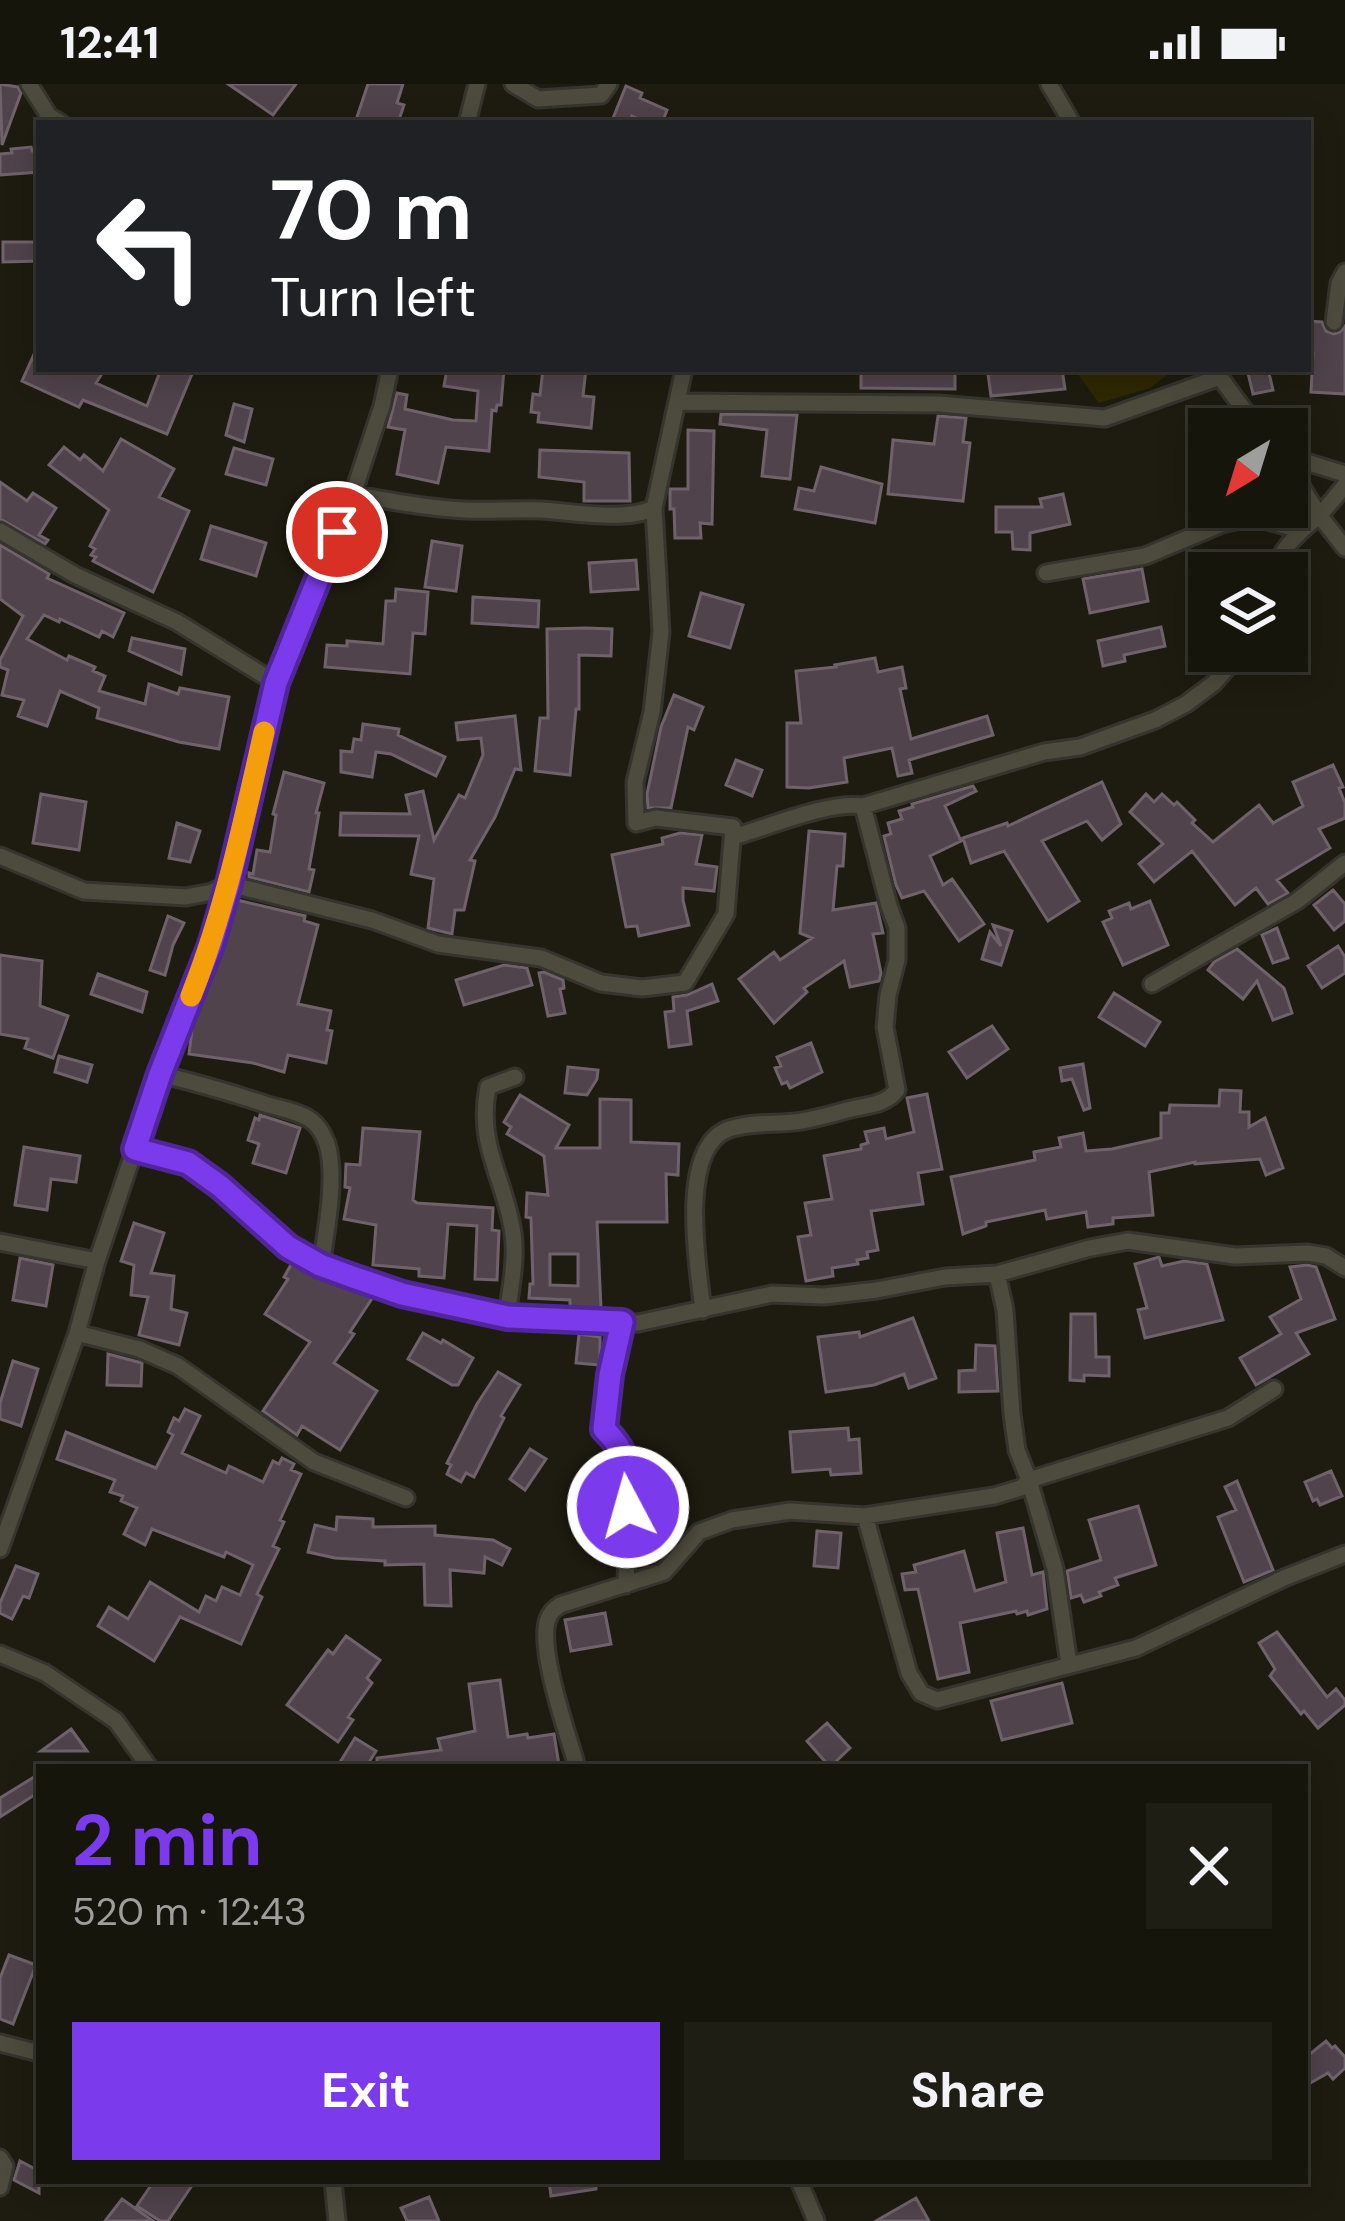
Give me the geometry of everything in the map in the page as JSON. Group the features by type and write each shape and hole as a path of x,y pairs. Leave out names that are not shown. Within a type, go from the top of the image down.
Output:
{"street":[{"path":"28,84 56,120"},
{"path":"468,120 477,84"},
{"path":"513,84 538,99 601,95 608,84"},
{"path":"1049,84 1070,120"},
{"path":"1334,322 1345,272"},
{"path":"0,1549 77,1333 160,1074 211,945 276,683 352,494 389,372"},
{"path":"0,856 84,891 186,898 229,884 372,920 438,944 541,958 601,983 642,988 686,983 726,914 734,827 656,818 635,823 635,782 652,712 661,632 654,508 683,372"},
{"path":"678,402 939,404 1105,418 1217,373 1243,408"},
{"path":"1308,465 1345,474"},
{"path":"1282,552 1345,485"},
{"path":"352,494 469,510 608,514 654,508"},
{"path":"1308,496 1345,548"},
{"path":"1046,572 1145,556 1222,524 1254,517 1299,530"},
{"path":"0,531 75,575 177,622 276,683"},
{"path":"733,837 815,812 863,806 1044,752 1080,748 1186,704 1224,672"},
{"path":"704,1310 695,1249 696,1191 706,1147 728,1129 800,1121 881,1104 897,1090 885,1028 898,928 863,806"},
{"path":"1152,985 1298,901 1345,863"},
{"path":"160,1074 296,1113 320,1130 330,1161 329,1212 320,1265"},
{"path":"508,1317 514,1238 488,1153 483,1112 488,1087 515,1077"},
{"path":"135,1149 188,1163 288,1247 320,1265 402,1294 508,1317 638,1323 772,1294 824,1296 945,1276 997,1274 1129,1241 1235,1256 1308,1253 1326,1256 1345,1268"},
{"path":"0,1241 97,1261"},
{"path":"997,1274 1005,1310 1018,1450 1055,1569 1069,1664"},
{"path":"622,1322 604,1429 622,1447 629,1468 626,1585"},
{"path":"77,1333 139,1349 178,1366 314,1462 406,1498"},
{"path":"576,1764 550,1669 546,1623 560,1605 664,1572 699,1532 732,1520 790,1511 865,1516 994,1496 1021,1488 1029,1480 1228,1418 1274,1388"},
{"path":"865,1516 909,1673 921,1693 937,1700 1136,1648 1345,1554"},
{"path":"0,1654 45,1673 116,1720 147,1764"},
{"path":"0,2043 36,2052"},
{"path":"0,2158 5,2166 0,2186"},
{"path":"333,2184 337,2221"},
{"path":"800,2184 816,2221"}],"shaded area":[{"path":"1076,372 1171,372 1150,388 1099,403"}],"building":[{"path":"0,84 18,87 21,93 2,145"},
{"path":"228,84 296,84 273,115"},
{"path":"368,84 403,84 397,103 404,105 399,120 356,120"},
{"path":"626,86 667,110 663,120 632,116 631,120 612,120"},
{"path":"11,149 36,151 36,172 0,175 0,154 12,153"},
{"path":"3,242 36,242 36,261 3,262"},
{"path":"1311,321 1322,322 1334,334 1345,326 1345,394 1311,392"},
{"path":"36,350 36,372 103,372 96,383 147,406 160,372 193,372 167,434 83,400 79,407 22,381"},
{"path":"446,372 504,372 501,405 492,410 489,451 446,447 438,483 397,474 405,430 388,427 397,393 407,395 405,409 476,421 478,391 444,386"},
{"path":"543,372 586,372 583,396 594,397 591,428 538,422 539,413 531,412 533,394 540,395"},
{"path":"861,372 955,372 955,389 861,388"},
{"path":"1062,372 1065,389 991,396 988,374"},
{"path":"1248,372 1269,372 1273,390 1253,394"},
{"path":"234,404 252,409 244,442 226,435"},
{"path":"721,414 797,415 790,479 762,476 767,430 720,424"},
{"path":"938,416 966,418 963,442 970,443 963,501 888,494 893,440 934,444"},
{"path":"688,430 714,431 712,524 700,523 701,538 675,538 670,489 688,489"},
{"path":"121,439 174,469 159,497 189,511 153,592 93,561 95,549 90,546 109,510 49,465 64,447 80,460 84,455 103,471"},
{"path":"234,448 273,459 266,485 226,474"},
{"path":"540,450 629,453 630,501 584,501 584,482 539,477"},
{"path":"821,467 882,484 875,523 795,509 799,488 814,491"},
{"path":"0,482 27,501 33,493 56,508 39,535 48,540 45,544 0,519"},
{"path":"1063,494 1070,524 1030,533 1030,550 1013,549 1012,532 996,532 996,507 1042,507 1040,499"},
{"path":"211,526 266,543 256,576 201,559"},
{"path":"432,541 462,546 456,591 425,587"},
{"path":"0,545 49,574 47,578 124,613 113,637 102,631 99,637 44,615 27,639 67,660 69,656 95,667 93,671 105,676 99,691 145,704 149,684 178,694 180,688 229,697 219,749 97,718 99,708 60,691 47,726 18,716 24,700 2,695 8,670 0,667 0,660 23,616 0,599"},
{"path":"636,560 638,589 591,592 589,563"},
{"path":"1142,569 1148,601 1090,613 1083,579"},
{"path":"396,589 428,592 425,634 413,633 410,674 325,667 327,645 347,646 347,641 383,644 386,601 395,601"},
{"path":"701,593 743,605 730,648 689,636"},
{"path":"473,597 539,601 538,627 472,623"},
{"path":"1161,627 1165,646 1124,655 1125,661 1103,666 1098,641"},
{"path":"547,629 612,629 611,656 579,655 579,709 570,775 535,771 540,718 548,718"},
{"path":"132,638 185,649 181,674 129,651"},
{"path":"875,658 878,672 902,667 906,688 900,689 911,739 987,716 993,735 909,760 912,773 898,776 892,748 844,758 847,782 787,787 787,723 801,723 796,671"},
{"path":"674,695 703,707 694,730 688,727 671,808 648,808 661,727"},
{"path":"515,716 521,770 515,769 470,860 475,861 464,910 455,910 452,934 428,928 434,879 411,874 419,836 340,835 341,813 410,814 406,795 423,791 434,840 459,795 465,798 483,755 481,738 458,740 456,723"},
{"path":"363,724 399,729 398,735 445,757 436,776 391,754 376,752 372,777 341,772 341,751 352,752 354,739 361,740"},
{"path":"736,760 762,770 752,796 726,785"},
{"path":"1333,765 1343,787 1339,788 1345,818 1319,829 1330,848 1277,880 1288,893 1268,904 1256,888 1235,905 1192,851 1154,882 1139,864 1163,844 1130,812 1146,794 1154,802 1162,794 1174,805 1177,802 1213,842 1259,805 1273,823 1303,806 1293,782"},
{"path":"284,772 324,783 316,813 309,892 249,877 257,850 270,852"},
{"path":"1102,782 1121,824 1102,840 1087,821 1042,841 1079,901 1048,921 1004,851 971,863 963,838 1008,826"},
{"path":"973,786 976,791 945,806 961,841 930,856 943,885 952,879 984,924 959,941 924,891 902,898 884,836 891,834 888,823 902,819 899,811"},
{"path":"41,794 86,802 79,850 33,843"},
{"path":"177,823 200,831 190,862 169,858"},
{"path":"809,831 845,834 833,910 876,903 883,933 873,934 881,973 879,981 850,987 844,961 804,988 807,992 774,1023 739,979 774,952 780,960 812,938 800,933"},
{"path":"680,833 702,835 696,864 717,867 714,891 683,888 689,925 639,936 637,926 626,927 612,855 663,844 662,838"},
{"path":"1333,890 1345,904 1345,921 1334,930 1314,905"},
{"path":"237,900 305,916 304,921 318,925 298,1004 331,1011 326,1063 288,1055 284,1072 189,1054 193,1022"},
{"path":"1150,901 1168,945 1123,965 1103,922 1112,918 1109,911"},
{"path":"168,916 184,923 165,975 150,970"},
{"path":"993,925 1012,931 1001,965 982,959 990,932 1001,946"},
{"path":"1277,928 1288,958 1273,963 1262,935"},
{"path":"1338,946 1345,957 1345,973 1322,988 1308,966"},
{"path":"1237,949 1284,988 1292,1013 1273,1020 1257,981 1243,999 1208,970"},
{"path":"0,955 42,961 40,1006 68,1016 53,1058 25,1048 28,1039 0,1034"},
{"path":"504,965 527,968 532,985 464,1005 456,980"},
{"path":"539,973 563,980 565,1013 548,1016"},
{"path":"98,974 147,992 142,1012 91,994"},
{"path":"712,984 718,1001 687,1011 691,1044 669,1047 665,1012 674,1011 673,997"},
{"path":"1114,993 1160,1022 1145,1046 1099,1017"},
{"path":"992,1026 1008,1049 967,1078 949,1052"},
{"path":"811,1043 822,1072 790,1088 787,1082 782,1084 775,1068 781,1066 777,1057"},
{"path":"59,1056 92,1065 87,1082 55,1072"},
{"path":"1083,1064 1090,1108 1084,1110 1072,1079 1062,1081 1060,1068"},
{"path":"568,1067 598,1070 587,1095 565,1093"},
{"path":"1220,1090 1241,1091 1240,1112 1249,1112 1249,1127 1265,1118 1283,1168 1266,1175 1260,1159 1195,1162 1149,1172 1153,1215 1113,1218 1113,1224 1088,1227 1086,1212 1047,1219 1045,1210 986,1222 963,1234 951,1177 1035,1160 1034,1152 1061,1147 1059,1138 1083,1133 1086,1151 1161,1138 1161,1113 1169,1113 1170,1105 1219,1106"},
{"path":"927,1094 942,1169 918,1173 923,1204 871,1211 878,1250 867,1252 868,1258 857,1260 858,1264 832,1268 833,1276 806,1281 798,1237 811,1235 805,1203 832,1199 824,1156 861,1149 868,1143 865,1132 884,1128 886,1139 914,1132 907,1098"},
{"path":"520,1095 569,1125 556,1148 600,1148 600,1099 631,1100 631,1142 679,1144 678,1175 666,1174 667,1222 597,1222 601,1308 570,1307 570,1300 529,1298 533,1284 527,1193 548,1195 544,1156 507,1134 511,1127 504,1122","holes":["550,1254 578,1254 578,1286 550,1285"]},
{"path":"260,1115 300,1128 286,1173 253,1163 259,1144 248,1140"},
{"path":"363,1128 420,1132 413,1200 417,1203 493,1208 492,1230 499,1231 497,1280 475,1279 477,1226 448,1224 444,1278 419,1276 419,1269 373,1265 376,1225 344,1219 350,1188 345,1187 346,1164 360,1165"},
{"path":"24,1147 80,1156 76,1182 51,1179 47,1210 15,1205"},
{"path":"134,1223 164,1233 151,1273 174,1276 171,1309 187,1313 179,1345 139,1335 148,1297 131,1295 134,1265 121,1261"},
{"path":"1159,1257 1162,1266 1184,1261 1207,1264 1223,1320 1145,1338 1138,1310 1147,1308 1135,1264"},
{"path":"20,1258 53,1265 46,1306 13,1300"},
{"path":"292,1263 373,1297 334,1363 377,1391 340,1450 302,1426 297,1435 263,1411 310,1342 265,1314 288,1279 284,1277"},
{"path":"1290,1267 1316,1267 1335,1319 1296,1333 1309,1354 1256,1385 1240,1358 1281,1334 1270,1317 1301,1299"},
{"path":"1071,1314 1095,1314 1096,1357 1109,1357 1109,1376 1070,1380"},
{"path":"913,1318 936,1378 909,1388 904,1374 874,1385 826,1392 818,1337 859,1332 860,1337"},
{"path":"423,1333 473,1358 458,1385 408,1359"},
{"path":"579,1334 600,1337 600,1365 576,1363"},
{"path":"976,1345 995,1346 998,1391 959,1392 959,1371 975,1370"},
{"path":"108,1354 142,1363 141,1386 107,1385"},
{"path":"13,1361 38,1369 21,1426 0,1419"},
{"path":"498,1372 520,1385 474,1477 466,1473 461,1482 447,1474 451,1465 447,1463"},
{"path":"185,1409 200,1416 182,1453 226,1473 229,1466 263,1482 273,1461 279,1464 282,1458 301,1474 280,1520 284,1522 273,1546 279,1549 257,1594 262,1597 241,1644 180,1617 154,1661 98,1626 109,1607 128,1619 150,1582 199,1612 206,1596 216,1601 222,1587 240,1595 253,1565 152,1529 145,1545 124,1534 137,1508 110,1492 115,1480 57,1459 66,1432 156,1468 173,1435 168,1432 174,1418 179,1421"},
{"path":"848,1428 849,1440 859,1439 861,1473 793,1472 790,1432"},
{"path":"530,1449 546,1459 525,1490 510,1479"},
{"path":"1331,1471 1342,1496 1320,1505 1317,1499 1313,1501 1305,1482"},
{"path":"1237,1481 1273,1570 1244,1582 1218,1517 1236,1510 1225,1487"},
{"path":"1138,1506 1156,1565 1115,1578 1118,1585 1099,1592 1101,1596 1084,1602 1081,1595 1071,1598 1067,1571 1101,1560 1089,1520"},
{"path":"337,1517 373,1519 373,1527 435,1526 435,1535 493,1540 510,1549 502,1565 485,1557 484,1573 450,1570 451,1606 425,1605 424,1564 385,1565 385,1561 308,1552 315,1525 336,1530"},
{"path":"1023,1528 1032,1575 1043,1572 1047,1609 960,1623 969,1672 938,1679 918,1589 905,1590 902,1574 916,1572 914,1565 964,1551 975,1591 1006,1582 997,1533"},
{"path":"817,1531 841,1533 838,1568 814,1566"},
{"path":"16,1566 38,1574 29,1598 23,1596 12,1619 0,1613 0,1603"},
{"path":"605,1613 611,1644 571,1651 565,1620"},
{"path":"1277,1632 1327,1697 1336,1689 1345,1700 1318,1728 1270,1676 1275,1669 1259,1643"},
{"path":"346,1636 380,1660 338,1742 287,1705 328,1650 333,1654"},
{"path":"500,1680 508,1737 554,1734 559,1764 377,1764 377,1758 441,1750 438,1739 475,1731 469,1684"},
{"path":"1062,1683 1072,1723 1002,1740 991,1701"},
{"path":"827,1723 850,1748 827,1764 807,1741"},
{"path":"71,1729 87,1751 41,1751"},
{"path":"355,1738 376,1751 368,1764 339,1764"},
{"path":"36,1776 36,1794 0,1817 0,1798"},
{"path":"9,1955 36,1965 13,2024 0,2019 0,1978"},
{"path":"1326,2041 1345,2057 1345,2068 1333,2079 1328,2073 1308,2084 1308,2056"},
{"path":"20,2161 36,2169 39,2193 14,2180"},
{"path":"152,2184 193,2184 168,2221 137,2206"},
{"path":"549,2184 596,2184 596,2189 551,2196"},
{"path":"429,2197 439,2221 407,2221 401,2208"},
{"path":"916,2198 929,2221 876,2221"},
{"path":"122,2199 153,2221 105,2221"}],"slow traffic":[{"path":"191,996 229,884 264,732"}],"route":[{"path":"337,532 276,683 211,945 135,1149 188,1163 288,1247 350,1276 402,1294 508,1317 622,1322 604,1429 622,1447 629,1468 628,1507"}]}
